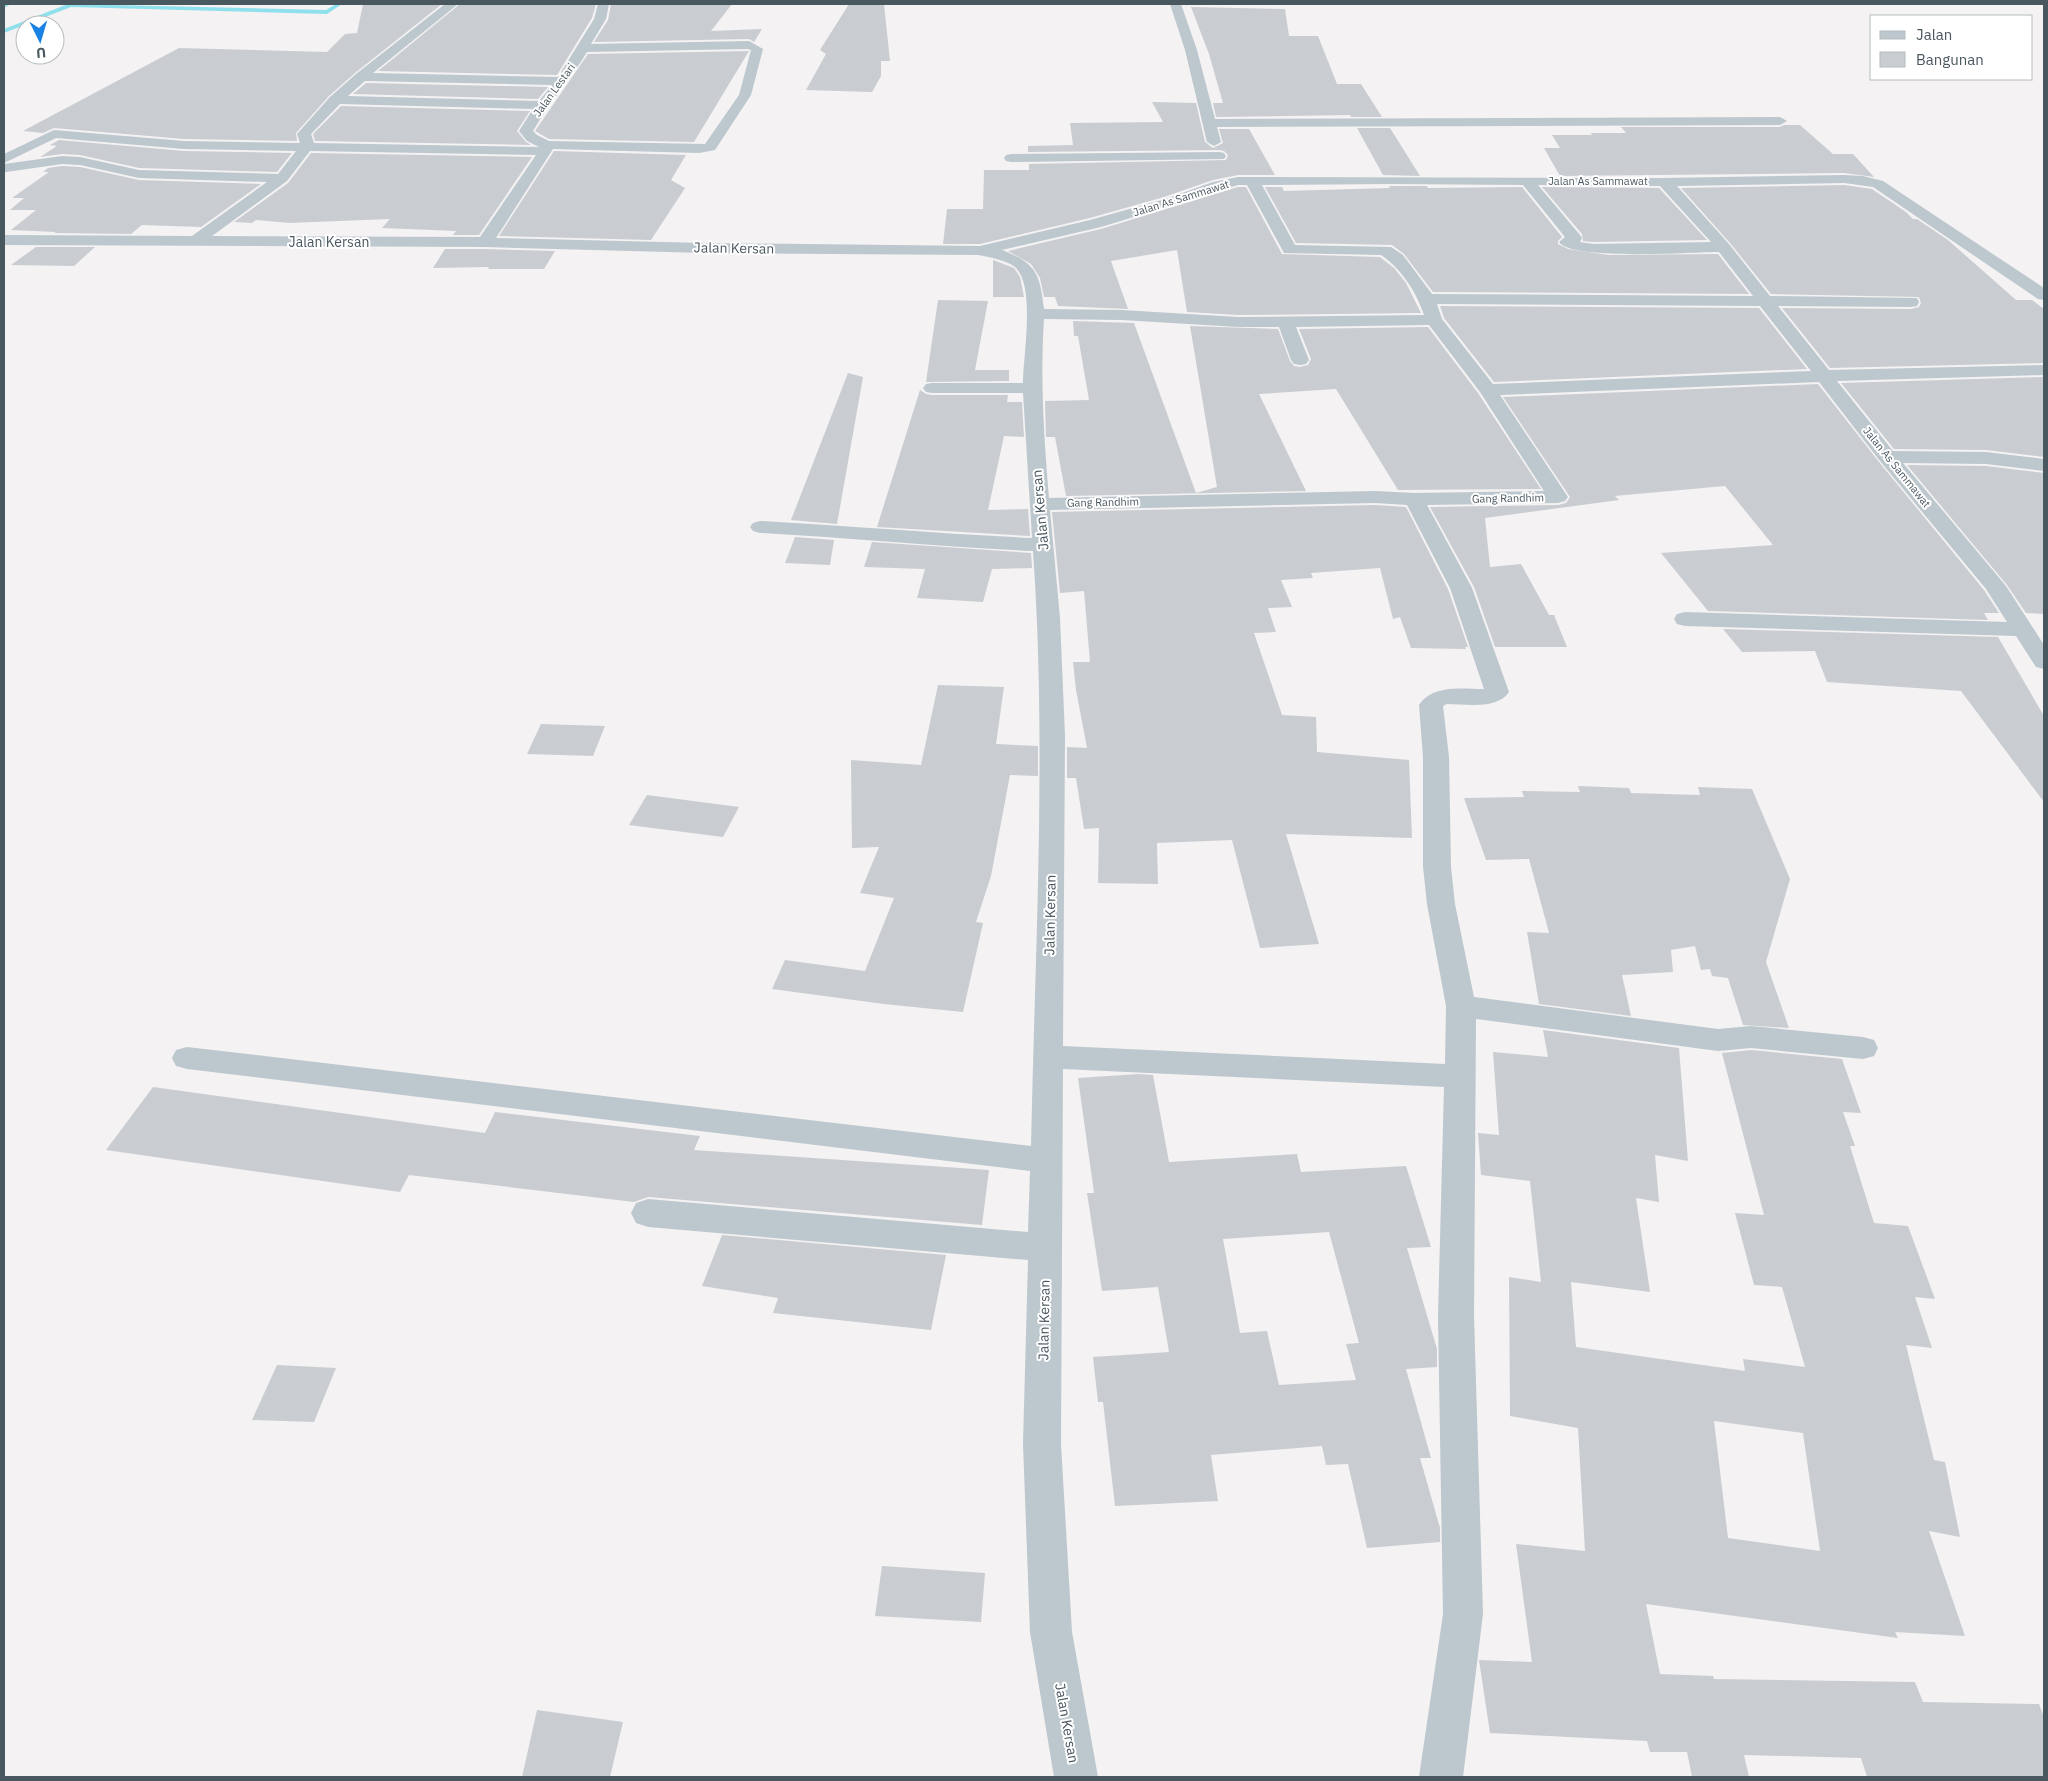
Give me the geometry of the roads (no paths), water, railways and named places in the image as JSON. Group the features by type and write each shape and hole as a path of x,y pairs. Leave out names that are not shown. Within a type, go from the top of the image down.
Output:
{"street":[{"path":"194,242 282,178 307,146 307,139 304,134 335,100 383,56 452,4"},
{"name":"Jalan Lestari","path":"546,148 526,131 584,48 600,19 603,4"},
{"path":"1011,158 1222,170 1190,50 1175,4"},
{"path":"4,159 54,134 184,145 699,149 710,147 745,95 757,50 749,45 649,45 584,48"},
{"path":"360,77 560,81"},
{"path":"335,100 543,105"},
{"path":"1209,124 1780,121"},
{"path":"485,242 546,148"},
{"path":"4,168 62,160 80,161 139,174 282,178"},
{"name":"Jalan As Sammawat","path":"1015,251 1154,207 1222,170 1252,181 1663,182 1671,188 1723,247 1887,458 1985,573 2024,629 2044,662"},
{"path":"1663,182 1844,179 1863,180 1878,184 2044,295"},
{"name":"Gang Randhim","path":"1039,504 1375,497 1414,499 1558,497 1488,390 1434,320 1427,299 1397,258 1385,250 1290,250 1252,181"},
{"path":"1527,181 1574,238 1567,242 1573,245 1593,248 1723,247"},
{"name":"Jalan Kersan","path":"4,240 485,242 697,248 1015,251 1020,264 1029,276 1034,292 1036,314 1032,388 1033,422 1049,618 1053,736 1042,1444 1051,1632 1076,1777"},
{"path":"1427,299 1911,302"},
{"path":"1036,314 1122,315 1238,322 1434,320"},
{"path":"1286,322 1300,360"},
{"path":"1488,390 1825,376 2044,370"},
{"path":"932,388 1032,388"},
{"path":"1887,458 2000,459 2026,461 2044,465"},
{"path":"1414,499 1461,588 1497,692 1492,696 1443,697 1431,705 1436,757 1437,867 1441,904 1461,1006 1456,1316 1463,1614 1441,1777"},
{"path":"760,528 1043,545"},
{"path":"1685,619 2024,629"},
{"path":"1461,1006 1718,1040 1751,1037 1855,1047"},
{"path":"1047,1057 1460,1076"},
{"path":"187,1058 1045,1160"},
{"path":"648,1213 1044,1247"}],"waterway":[{"path":"4,6 8,4"},
{"path":"70,5 327,12 339,4"},
{"path":"4,31 70,5"}]}
